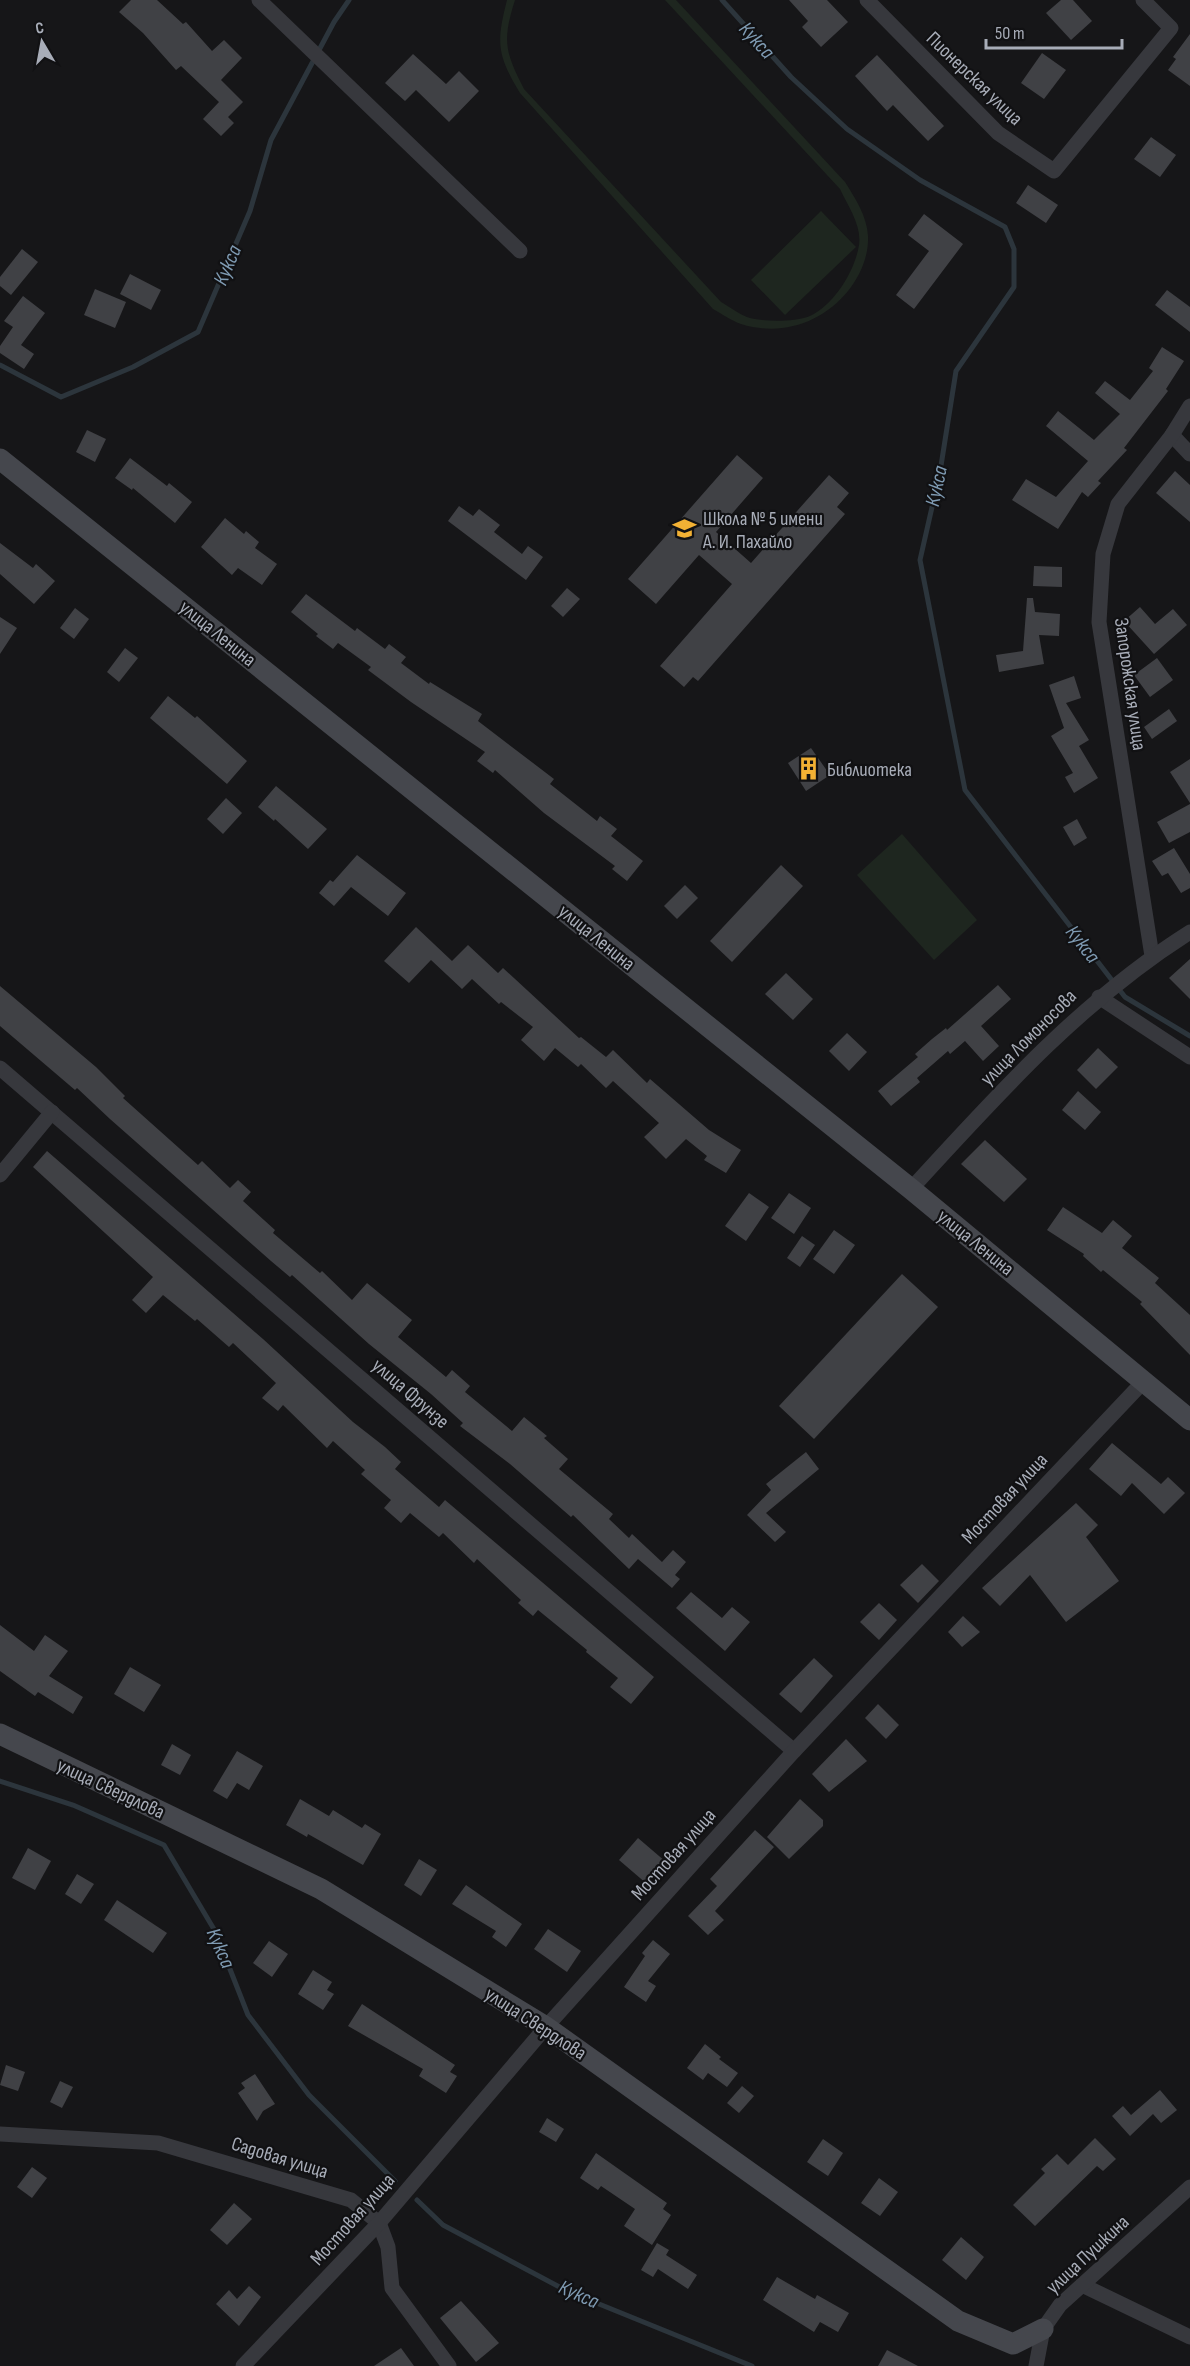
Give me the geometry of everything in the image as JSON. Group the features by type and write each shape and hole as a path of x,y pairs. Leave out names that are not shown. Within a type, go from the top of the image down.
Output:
{"street":[{"name":"Пионерская улица","path":"867,0 998,133 1054,171 1171,28 1143,0"},
{"path":"263,1 520,251"},
{"name":"Запорожская улица","path":"1152,956 1099,622 1103,554 1118,504 1172,435 1190,406"},
{"path":"1172,435 1190,454"},
{"name":"улица Ленина","path":"0,459 911,1189 1145,1380 1190,1420"},
{"name":"улица Ломоносова","path":"911,1189 1051,1040 1123,978 1190,932"},
{"path":"1103,994 1190,1057"},
{"name":"улица Фрунзе","path":"0,1068 794,1750"},
{"path":"0,1174 52,1112"},
{"name":"Мостовая улица","path":"243,2366 379,2223 546,2027 794,1750 1145,1380"},
{"name":"улица Свердлова","path":"0,1734 321,1889 546,2027 958,2321 1013,2344 1043,2329"},
{"name":"Садовая улица","path":"0,2134 158,2143 351,2200 379,2223"},
{"name":"улица Пушкина","path":"1036,2366 1043,2329 1060,2305 1190,2187"},
{"path":"379,2223 388,2247 392,2288 449,2366"},
{"path":"1082,2285 1190,2337"}],"shaded area":[{"path":"507,0 515,0 508,26 509,55 524,89 721,302 750,318 772,321 810,316 835,296 853,266 859,245 854,216 840,189 665,0 676,0 845,182 853,194 865,221 868,243 863,265 848,291 838,302 814,318 801,324 772,329 741,324 713,309 520,93 507,68 501,48 501,27"},
{"path":"821,211 856,247 785,315 751,280"},
{"path":"902,834 977,920 934,960 857,875"}],"building":[{"path":"131,0 157,0 183,24 186,22 212,51 224,40 242,58 221,80 243,102 228,117 234,123 221,136 203,119 219,102 181,66 176,70 143,33 119,12"},
{"path":"789,0 827,0 848,22 821,47 802,27 808,21"},
{"path":"1061,0 1073,0 1092,21 1071,40 1046,13"},
{"path":"1190,34 1190,86 1168,70 1176,59 1173,57"},
{"path":"1042,53 1066,70 1044,99 1021,83"},
{"path":"413,54 446,84 459,71 479,91 449,122 416,90 405,101 385,83"},
{"path":"877,55 944,126 928,141 893,105 887,111 855,76"},
{"path":"1151,137 1176,155 1160,177 1134,159"},
{"path":"1028,185 1058,205 1046,223 1016,203"},
{"path":"924,214 963,244 914,309 896,295 929,251 908,235"},
{"path":"22,249 38,262 11,295 0,286 0,277"},
{"path":"130,274 161,290 151,310 120,294"},
{"path":"95,289 126,302 115,328 84,315"},
{"path":"1167,290 1190,307 1190,332 1155,305"},
{"path":"23,296 45,313 21,345 34,354 24,369 0,353 0,346 13,327 4,321"},
{"path":"1162,347 1184,361 1166,389 1168,391 1124,448 1127,450 1098,481 1101,483 1088,497 1082,492 1058,529 1012,500 1026,479 1056,497 1088,461 1046,426 1058,411 1094,440 1120,414 1095,393 1105,381 1130,400 1153,371 1149,368"},
{"path":"87,430 106,439 95,462 76,452"},
{"path":"737,455 763,478 716,532 751,563 829,475 849,493 837,507 845,514 698,681 693,677 684,687 660,666 732,584 699,555 656,604 628,579"},
{"path":"130,458 167,486 169,483 192,502 175,523 133,488 132,490 115,478"},
{"path":"1175,471 1190,485 1190,522 1156,493"},
{"path":"459,506 473,516 479,509 500,525 494,532 522,554 528,546 543,557 526,580 448,521"},
{"path":"225,518 244,534 246,531 259,542 255,548 277,564 262,585 238,568 232,575 201,547"},
{"path":"0,543 33,568 36,564 55,581 34,604 0,574"},
{"path":"1034,566 1062,567 1062,587 1033,586"},
{"path":"567,588 580,599 563,617 551,606"},
{"path":"306,594 355,631 357,628 385,649 389,644 406,657 401,663 429,684 430,682 482,714 478,721 554,779 550,784 597,821 600,816 617,829 611,836 643,861 627,881 612,869 615,866 544,813 495,770 493,773 477,761 485,752 411,702 368,670 371,667 338,643 333,649 316,636 318,634 291,612"},
{"path":"1027,598 1033,598 1035,612 1060,614 1059,636 1039,635 1044,664 999,672 996,655 1023,651"},
{"path":"1140,607 1155,624 1173,609 1187,625 1154,654 1124,621"},
{"path":"75,608 89,619 74,639 60,628"},
{"path":"0,617 17,628 0,654"},
{"path":"125,648 138,658 119,682 107,672"},
{"path":"1157,658 1173,680 1150,697 1134,675"},
{"path":"1074,676 1081,698 1066,703 1089,740 1079,746 1098,778 1074,793 1065,777 1073,773 1051,736 1064,728 1049,685"},
{"path":"168,696 195,718 197,716 247,761 227,784 150,718"},
{"path":"1169,709 1177,721 1152,739 1144,727"},
{"name":"Библиотека","path":"811,748 830,775 806,791 788,763"},
{"path":"1190,759 1190,803 1170,772"},
{"path":"276,786 327,829 308,849 258,807"},
{"path":"226,798 242,813 223,834 207,819"},
{"path":"1190,804 1190,832 1169,843 1157,822"},
{"path":"1077,819 1087,838 1074,846 1063,827"},
{"path":"1174,848 1190,874 1190,888 1181,893 1168,873 1162,876 1152,861"},
{"path":"357,855 406,893 388,916 351,887 334,906 319,893 330,880 333,882"},
{"path":"781,865 803,886 732,962 710,941"},
{"path":"685,885 698,898 677,919 664,906"},
{"path":"416,927 452,961 468,945 498,973 503,968 579,1038 581,1037 606,1057 613,1050 647,1083 650,1079 709,1130 741,1150 726,1173 704,1160 707,1156 686,1139 666,1159 644,1137 659,1123 613,1081 606,1088 581,1064 578,1067 555,1048 544,1061 521,1040 533,1027 501,1002 499,1004 472,979 462,989 431,960 409,983 384,961"},
{"path":"1190,959 1190,999 1169,978"},
{"path":"786,973 813,999 793,1020 765,994"},
{"path":"998,985 1011,999 981,1026 999,1046 983,1061 965,1041 950,1054 948,1051 917,1078 920,1082 891,1106 878,1091 918,1057 915,1054 946,1028 947,1030"},
{"path":"0,986 96,1067 125,1096 123,1098 198,1165 202,1161 230,1188 238,1180 251,1192 243,1201 275,1230 273,1233 320,1273 322,1271 352,1300 367,1283 412,1320 398,1337 446,1377 452,1370 470,1386 465,1392 512,1431 524,1417 547,1436 544,1438 568,1459 559,1469 613,1514 609,1519 629,1538 632,1534 662,1562 673,1550 686,1562 675,1575 680,1579 672,1588 638,1559 629,1569 573,1515 571,1517 510,1464 460,1426 463,1423 431,1394 369,1344 292,1275 290,1277 271,1261 77,1088 75,1090 0,1026"},
{"path":"847,1033 867,1052 849,1071 829,1051"},
{"path":"1098,1048 1118,1067 1096,1089 1077,1070"},
{"path":"1078,1091 1101,1112 1085,1130 1062,1110"},
{"path":"985,1140 1027,1179 1004,1202 961,1164"},
{"path":"47,1151 263,1339 353,1422 385,1447 401,1462 395,1469 439,1507 445,1500 654,1677 631,1704 610,1687 618,1678 586,1652 587,1650 538,1610 533,1616 518,1603 521,1600 477,1559 474,1563 443,1533 439,1537 410,1513 401,1523 384,1508 391,1500 361,1474 365,1470 333,1441 327,1448 283,1405 278,1411 262,1398 276,1383 233,1343 229,1347 197,1319 195,1321 163,1295 146,1313 132,1300 153,1277 33,1167"},
{"path":"749,1193 769,1207 746,1241 725,1226"},
{"path":"789,1193 811,1208 794,1234 771,1218"},
{"path":"1063,1207 1102,1233 1113,1220 1132,1236 1122,1248 1159,1278 1155,1283 1190,1315 1190,1355 1140,1304 1142,1302 1103,1270 1101,1272 1083,1256 1084,1254 1047,1230"},
{"path":"834,1230 855,1245 834,1274 813,1259"},
{"path":"802,1236 815,1245 800,1267 787,1258"},
{"path":"902,1274 938,1307 814,1439 779,1406"},
{"path":"1112,1443 1161,1484 1168,1477 1185,1493 1164,1514 1132,1483 1121,1496 1089,1469"},
{"path":"806,1452 819,1469 766,1513 786,1532 775,1542 747,1515 771,1490 766,1484"},
{"path":"1076,1503 1098,1525 1086,1537 1119,1581 1066,1622 1030,1575 1000,1606 982,1588"},
{"path":"922,1564 939,1581 918,1603 900,1585"},
{"path":"691,1592 722,1618 732,1607 750,1622 725,1651 676,1608"},
{"path":"879,1603 897,1620 879,1640 860,1622"},
{"path":"963,1616 980,1632 962,1647 948,1632"},
{"path":"0,1625 34,1651 45,1635 68,1651 49,1676 83,1697 73,1714 38,1692 35,1696 0,1671"},
{"path":"814,1658 833,1676 801,1713 779,1694"},
{"path":"130,1667 161,1685 144,1712 114,1694"},
{"path":"878,1704 899,1725 886,1739 865,1718"},
{"path":"846,1739 867,1761 829,1792 812,1774"},
{"path":"172,1744 191,1755 180,1775 161,1765"},
{"path":"237,1751 263,1766 249,1790 237,1783 227,1799 213,1791"},
{"path":"300,1799 329,1816 333,1810 362,1828 365,1824 381,1834 363,1865 308,1834 307,1837 286,1825"},
{"path":"800,1799 823,1820 823,1826 789,1859 767,1837"},
{"path":"755,1830 774,1847 715,1911 724,1920 708,1935 688,1916 717,1886 710,1879"},
{"path":"638,1838 666,1862 647,1884 619,1860"},
{"path":"28,1848 51,1861 35,1890 12,1878"},
{"path":"419,1859 437,1870 421,1896 404,1885"},
{"path":"77,1874 94,1884 81,1904 65,1894"},
{"path":"466,1885 522,1924 506,1947 492,1937 496,1931 452,1904"},
{"path":"117,1900 167,1933 153,1953 104,1920"},
{"path":"548,1929 581,1951 567,1972 534,1949"},
{"path":"653,1940 670,1954 648,1981 656,1986 646,2002 624,1987 645,1956 642,1953"},
{"path":"269,1941 288,1954 272,1977 253,1963"},
{"path":"313,1970 332,1982 327,1990 334,1994 323,2010 298,1994"},
{"path":"362,2004 455,2065 450,2072 457,2076 446,2093 419,2076 423,2069 348,2026"},
{"path":"705,2044 721,2057 719,2059 738,2073 727,2087 708,2073 703,2080 687,2068"},
{"path":"6,2065 25,2072 18,2091 0,2085"},
{"path":"255,2074 275,2104 263,2111 257,2121 238,2093 245,2088 241,2083"},
{"path":"60,2081 73,2087 62,2108 50,2102"},
{"path":"742,2086 754,2096 739,2113 727,2103"},
{"path":"1160,2090 1177,2110 1161,2123 1153,2114 1130,2136 1112,2116 1123,2106 1131,2115"},
{"path":"547,2118 564,2129 556,2142 539,2132"},
{"path":"1095,2138 1116,2159 1103,2171 1097,2166 1035,2226 1013,2205 1045,2173 1041,2169 1057,2154 1068,2165"},
{"path":"823,2139 843,2153 828,2176 807,2162"},
{"path":"596,2153 667,2203 663,2209 671,2215 652,2245 624,2226 635,2209 601,2186 598,2190 580,2178"},
{"path":"32,2167 47,2178 32,2198 17,2187"},
{"path":"879,2178 898,2192 880,2216 861,2203"},
{"path":"234,2203 252,2219 227,2245 210,2230"},
{"path":"961,2237 984,2257 966,2280 942,2260"},
{"path":"657,2243 669,2250 666,2255 697,2275 688,2289 658,2269 653,2277 641,2270"},
{"path":"777,2277 815,2299 817,2295 849,2313 838,2332 820,2322 814,2332 763,2300"},
{"path":"249,2286 261,2297 239,2326 216,2304 229,2290 237,2299"},
{"path":"461,2301 499,2343 476,2362 440,2318"},
{"path":"401,2348 414,2366 374,2366"},
{"path":"887,2350 918,2366 878,2366"}],"waterway":[{"name":"Кукса","path":"0,365 61,397 133,367 198,332 250,211 271,140 334,22 349,0"},
{"name":"Кукса","path":"722,0 791,77 847,129 920,180 1005,227 1014,249 1014,287 956,371 940,472 920,560 965,790 1125,997 1190,1036"},
{"name":"Кукса","path":"0,1781 73,1805 164,1845 215,1931 248,2015 309,2095 395,2181"},
{"name":"Кукса","path":"417,2200 443,2225 567,2291 752,2366"}],"place":[{"name":"Школа № 5 имени А. И. Пахайло","path":"685,529"},
{"name":"Библиотека","path":"809,769"}]}
